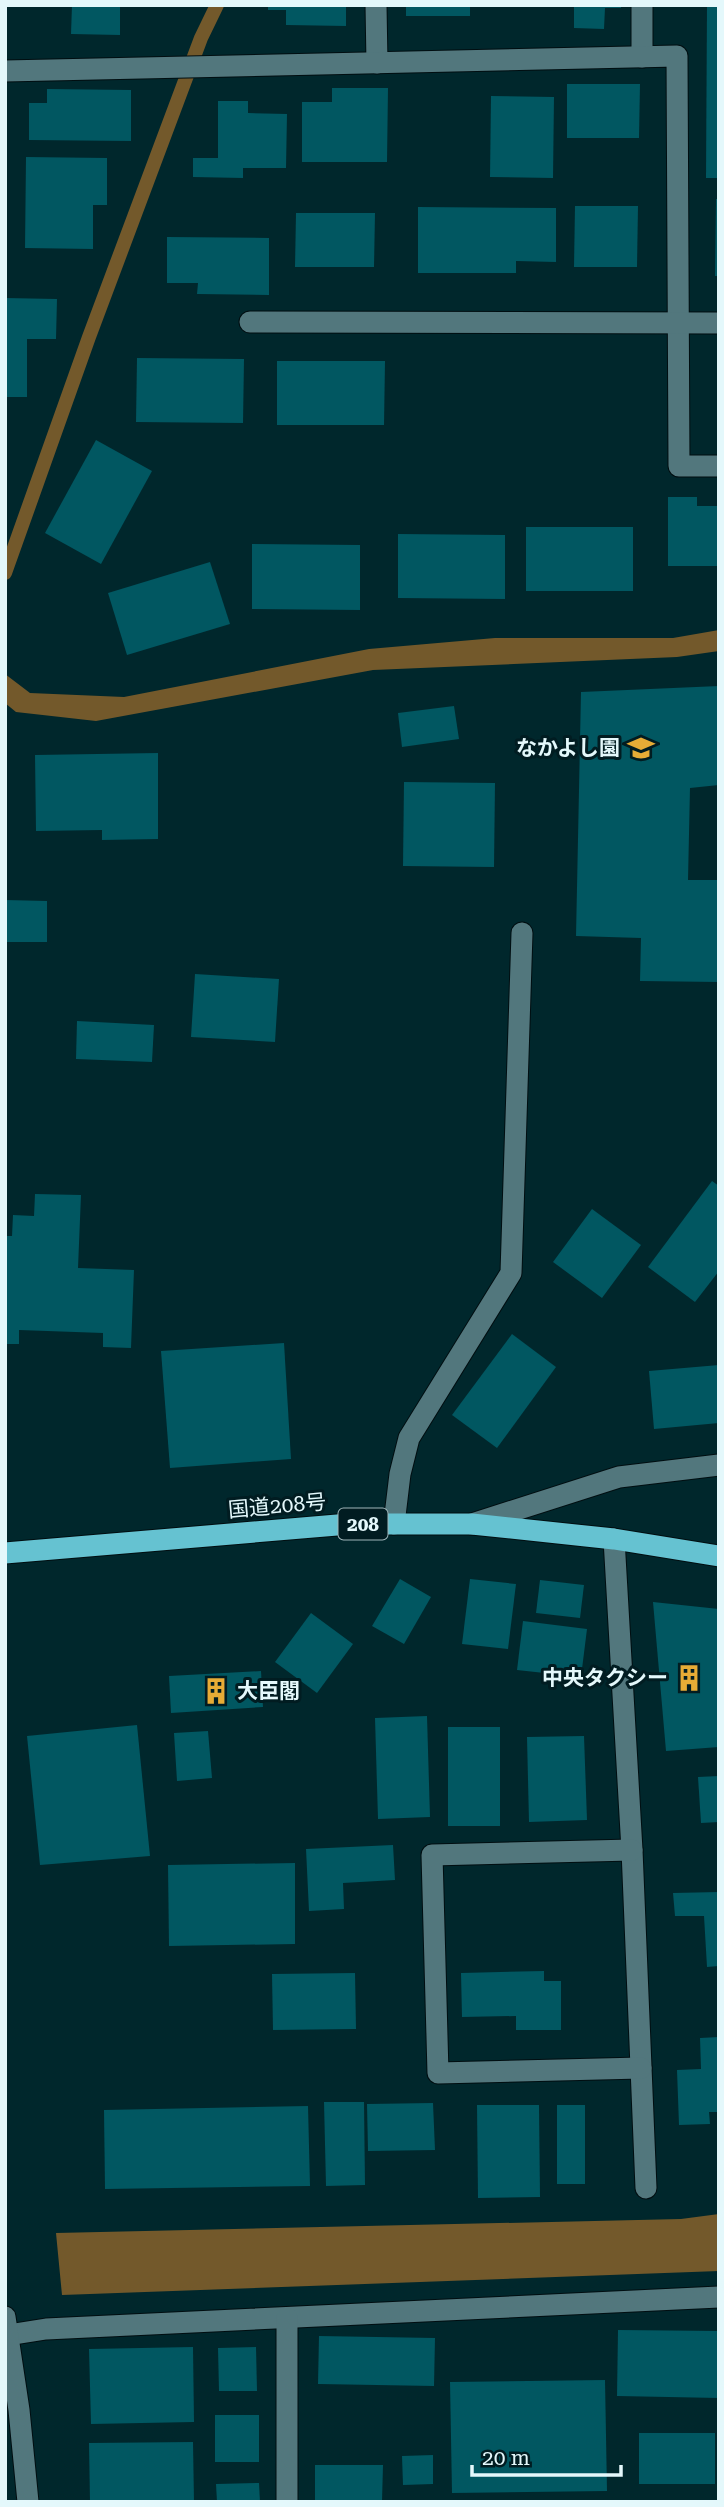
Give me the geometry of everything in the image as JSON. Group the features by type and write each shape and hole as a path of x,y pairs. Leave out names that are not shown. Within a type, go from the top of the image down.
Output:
{"highway":[{"name":"国道208号","path":"5,1553 349,1524 472,1524 614,1539 719,1556"}],"street":[{"path":"376,5 377,63"},
{"path":"642,5 642,57"},
{"path":"5,71 677,56 679,466 719,466"},
{"path":"250,322 719,323"},
{"path":"394,1524 400,1474 409,1438 512,1273 522,933"},
{"path":"472,1524 619,1477 719,1465"},
{"path":"614,1539 632,1850 646,2189"},
{"path":"632,1850 432,1855 438,2073 641,2068"},
{"path":"28,2502 7,2326 46,2329 719,2297"},
{"path":"287,2318 287,2502"}],"shaded area":[{"path":"719,630 719,651 677,657 373,670 96,721 16,712 5,703 5,674 30,693 124,697 369,649 495,638 673,638"},
{"path":"719,2214 719,2271 62,2295 56,2233 681,2219"}],"building":[{"path":"72,5 120,5 120,35 71,34"},
{"path":"268,5 346,5 346,26 286,25 286,10 268,10"},
{"path":"406,5 470,5 470,16 406,16"},
{"path":"574,5 621,5 621,8 605,8 604,29 574,28"},
{"path":"707,5 719,5 719,178 706,178"},
{"path":"567,84 640,84 639,138 567,138"},
{"path":"332,88 388,88 387,162 302,162 302,102 332,102"},
{"path":"47,89 131,90 131,141 29,140 29,103 47,103"},
{"path":"491,96 554,97 553,178 490,177"},
{"path":"218,101 248,101 248,113 287,114 286,168 243,168 243,178 193,177 193,158 218,158"},
{"path":"26,157 107,158 107,205 93,205 93,249 25,248"},
{"path":"716,199 719,199 719,276 715,276"},
{"path":"575,206 638,206 637,267 574,267"},
{"path":"418,207 556,208 556,262 516,261 516,273 418,273"},
{"path":"296,213 375,213 374,267 295,267"},
{"path":"167,237 269,238 269,295 197,294 198,283 167,283"},
{"path":"5,298 57,299 56,339 27,339 27,397 5,397"},
{"path":"137,358 244,359 243,423 136,422"},
{"path":"277,361 385,361 384,425 277,425"},
{"path":"96,440 152,471 101,564 45,533"},
{"path":"668,497 697,497 697,506 719,506 719,566 668,566"},
{"path":"526,527 633,527 633,591 526,591"},
{"path":"398,534 505,535 505,599 398,598"},
{"path":"252,544 360,545 360,610 252,609"},
{"path":"210,562 230,624 127,655 108,593"},
{"path":"719,686 719,785 690,788 688,880 719,880 719,982 640,981 641,938 576,936 581,692"},
{"path":"454,706 459,739 402,747 398,713"},
{"path":"158,753 158,839 102,840 102,830 36,831 35,755"},
{"path":"404,782 495,783 494,867 403,866"},
{"path":"5,900 47,901 47,942 5,942"},
{"path":"195,974 279,979 275,1042 191,1037"},
{"path":"77,1021 154,1025 152,1062 76,1059"},
{"path":"712,1181 719,1186 719,1271 695,1302 648,1267"},
{"path":"35,1194 81,1195 78,1268 134,1270 131,1348 103,1347 103,1333 19,1330 19,1344 5,1344 5,1236 12,1236 13,1215 34,1216"},
{"path":"592,1209 641,1245 602,1298 553,1262"},
{"path":"512,1334 556,1367 497,1448 452,1415"},
{"path":"284,1343 291,1459 170,1468 161,1351"},
{"path":"719,1365 719,1423 654,1429 649,1371"},
{"path":"400,1579 431,1597 404,1644 372,1626"},
{"path":"470,1579 516,1584 508,1649 462,1644"},
{"path":"540,1580 584,1585 580,1618 536,1613"},
{"name":"中央タクシー","path":"653,1602 719,1609 719,1747 666,1751"},
{"path":"311,1613 353,1644 317,1693 275,1662"},
{"path":"523,1621 587,1629 581,1677 517,1670"},
{"name":"大臣閣","path":"261,1671 263,1707 171,1713 169,1676"},
{"path":"427,1716 430,1817 378,1819 375,1718"},
{"path":"137,1725 150,1856 40,1865 27,1736"},
{"path":"448,1727 500,1727 500,1826 448,1826"},
{"path":"208,1731 212,1778 177,1781 174,1733"},
{"path":"584,1736 587,1820 529,1822 527,1737"},
{"path":"719,1776 719,1822 701,1823 698,1777"},
{"path":"393,1845 395,1880 343,1883 344,1909 309,1911 306,1849"},
{"path":"295,1863 295,1944 169,1946 168,1865"},
{"path":"719,1892 719,1966 707,1967 704,1916 675,1916 673,1893"},
{"path":"544,1971 544,1981 561,1981 561,2030 516,2030 516,2016 462,2017 461,1973"},
{"path":"355,1973 356,2029 273,2030 272,1974"},
{"path":"719,2037 719,2112 709,2112 710,2124 679,2125 677,2070 701,2069 700,2038"},
{"path":"324,2102 364,2102 365,2185 326,2186"},
{"path":"433,2103 435,2150 368,2151 367,2104"},
{"path":"477,2105 539,2105 540,2197 478,2198"},
{"path":"557,2105 585,2105 585,2184 557,2184"},
{"path":"308,2106 310,2186 105,2189 104,2110"},
{"path":"618,2330 719,2331 719,2398 617,2396"},
{"path":"319,2336 435,2338 434,2386 318,2384"},
{"path":"193,2347 194,2422 91,2424 89,2349"},
{"path":"256,2347 257,2391 219,2391 218,2348"},
{"path":"605,2380 607,2491 452,2493 450,2382"},
{"path":"215,2415 259,2415 259,2462 215,2462"},
{"path":"639,2433 715,2433 715,2484 639,2484"},
{"path":"193,2442 194,2502 90,2502 89,2443"},
{"path":"433,2455 433,2484 403,2485 402,2456"},
{"path":"315,2465 383,2465 382,2502 315,2502"},
{"path":"259,2483 260,2502 217,2502 216,2484"}],"waterway":[{"path":"5,573 89,337 201,38 217,5"}],"place":[{"name":"なかよし園","path":"641,748"},
{"name":"中央タクシー","path":"689,1678"},
{"name":"大臣閣","path":"216,1691"}]}
